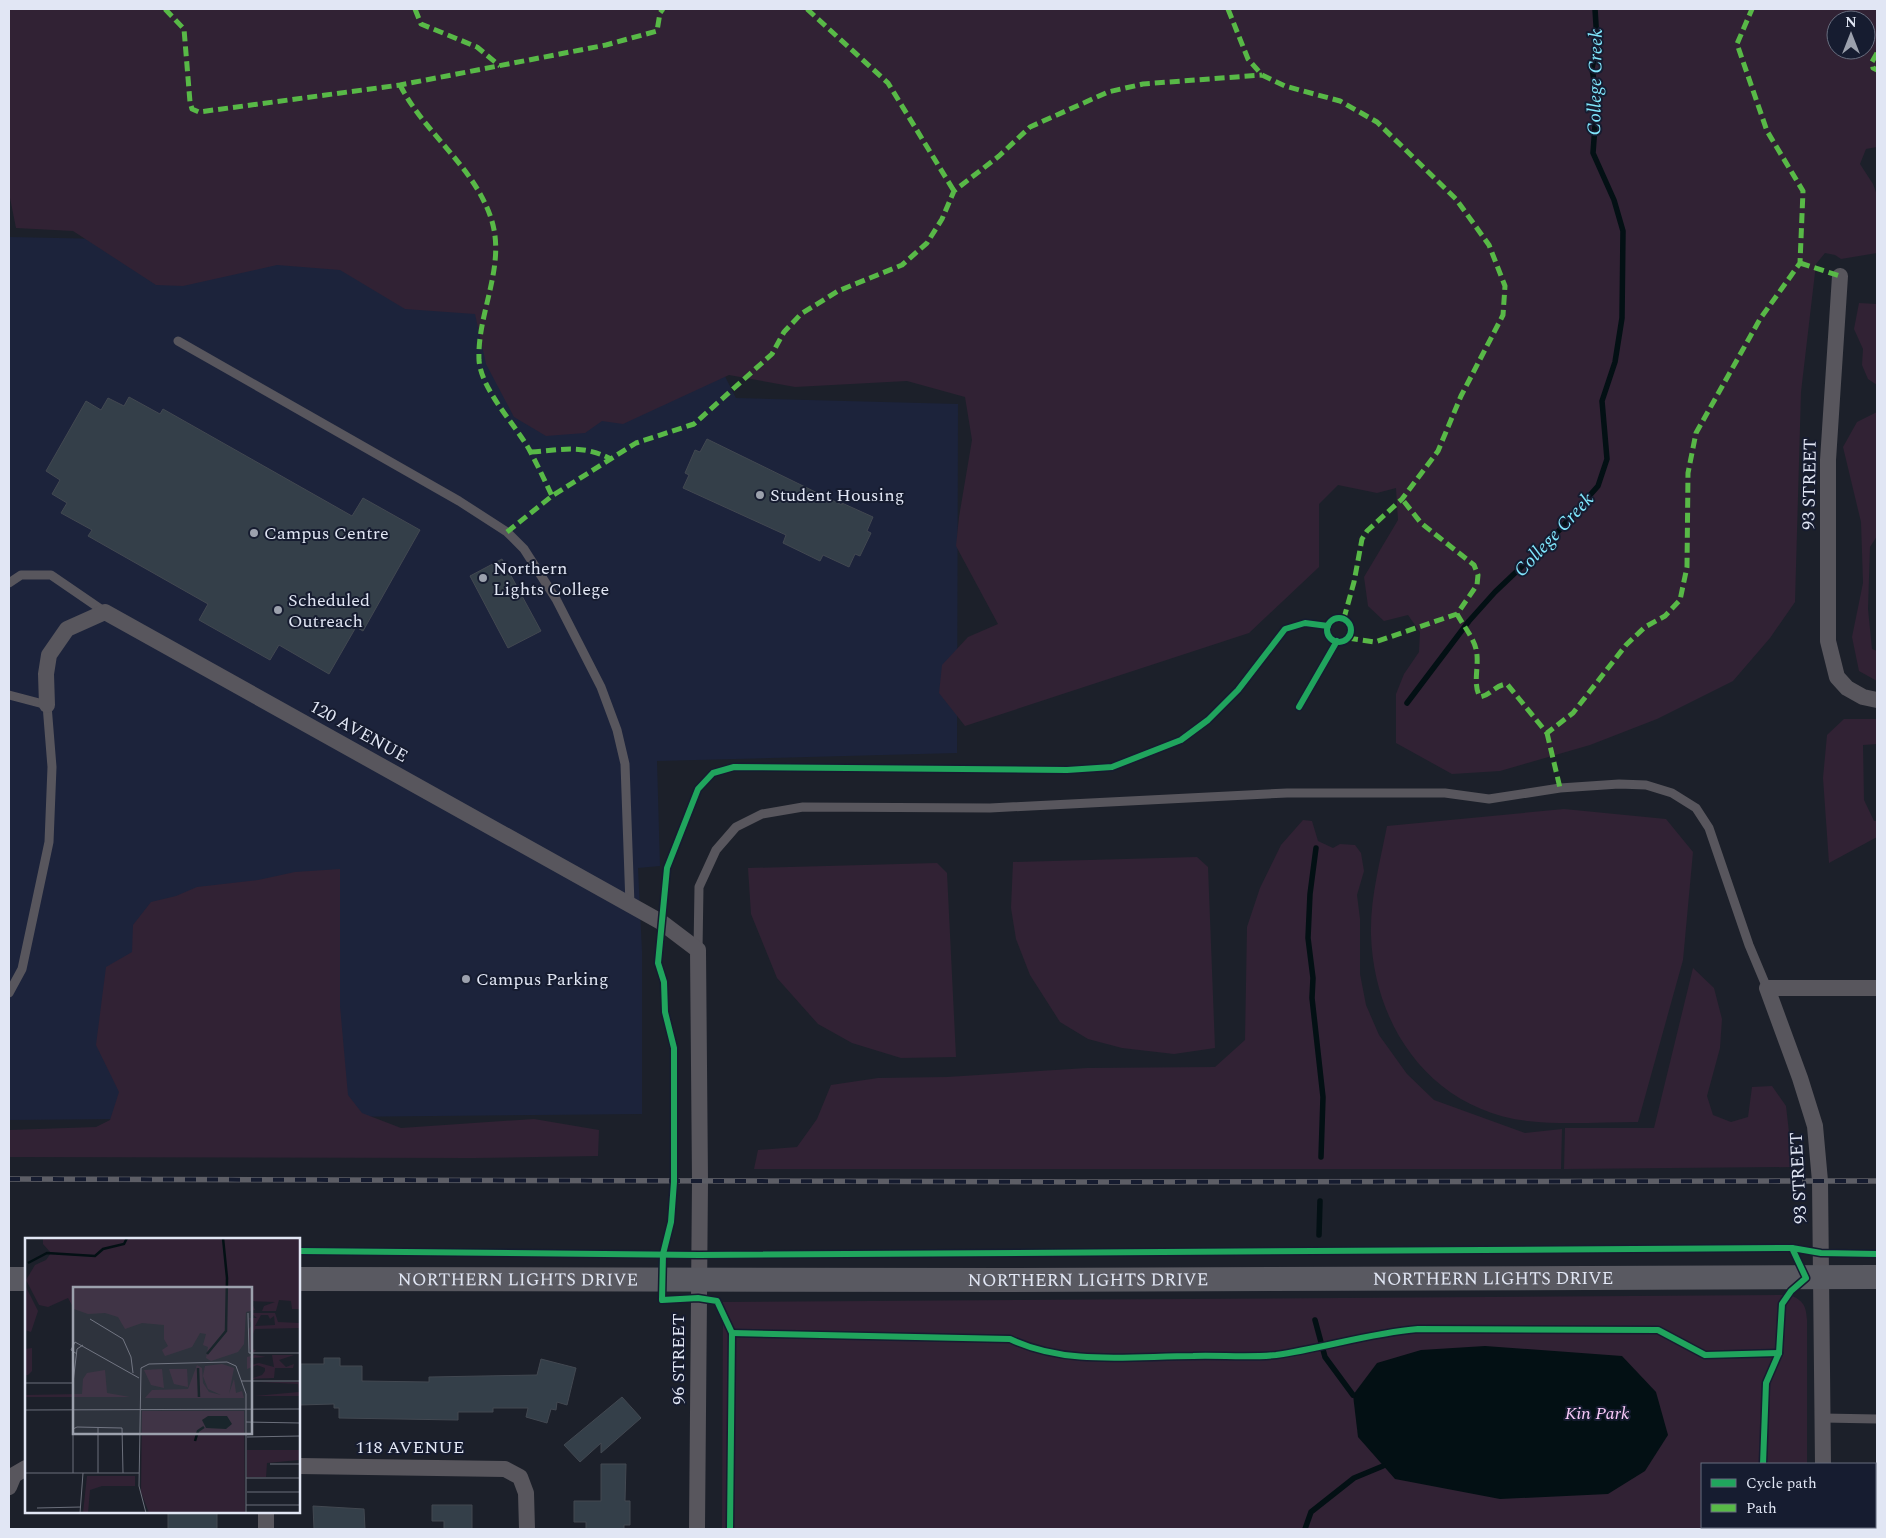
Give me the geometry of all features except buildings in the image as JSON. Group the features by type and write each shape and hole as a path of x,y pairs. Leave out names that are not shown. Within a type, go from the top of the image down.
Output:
{"main road":[{"name":"NORTHERN LIGHTS DRIVE","path":"300,1279 1877,1278"},
{"path":"9,1279 25,1279"}],"street":[{"name":"93 STREET","path":"1840,276 1828,460 1828,641 1837,677 1847,688 1862,696 1877,700"},
{"name":"120 AVENUE","path":"105,612 661,922 698,950"},
{"path":"47,705 46,674 49,655 67,629 105,612"},
{"name":"96 STREET","path":"697,1529 700,1181 698,950"},
{"name":"93 STREET","path":"1767,988 1800,1078 1815,1126 1820,1181 1823,1463"},
{"path":"1767,988 1877,988"},
{"name":"118 AVENUE","path":"300,1466 505,1468 520,1477 526,1493 527,1529"},
{"path":"266,1513 266,1529"}],"lane":[{"path":"178,341 451,496 507,532 524,549 543,577 601,687 617,730 624,764 630,905"},
{"path":"9,583 21,575 50,575 105,612"},
{"path":"9,695 47,705 52,768 49,842 22,969 9,993"},
{"path":"698,950 699,887 716,850 736,827 762,814 803,807 990,808 1287,793 1445,794 1489,799 1560,788 1619,784 1646,786 1672,792 1696,808 1709,828 1749,945 1767,988"},
{"path":"1823,1418 1877,1419"}],"shaded area":[{"name":"Northern Lights College","path":"9,237 661,250 736,398 958,404 957,753 657,761 660,866 638,868 642,951 642,1114 9,1120"},
{"path":"1485,1346 1622,1356 1656,1392 1668,1435 1645,1471 1608,1494 1500,1499 1395,1479 1358,1437 1353,1395 1377,1363 1421,1350"}],"green space":[{"path":"9,9 1877,9 1877,147 1866,149 1860,164 1873,184 1877,195 1877,253 1841,259 1835,255 1825,253 1816,264 1801,392 1795,602 1770,638 1733,681 1657,719 1590,745 1500,771 1452,774 1396,743 1396,694 1404,674 1419,652 1420,632 1408,615 1384,621 1368,606 1364,577 1398,520 1396,488 1377,493 1338,485 1319,504 1319,567 1249,633 965,726 939,693 942,665 968,637 998,624 956,546 972,440 965,397 907,381 795,387 729,375 623,424 602,421 585,433 546,436 514,417 486,364 475,314 405,309 340,270 277,265 183,286 156,285 73,231 16,228 9,193"},
{"path":"1859,303 1877,304 1877,385 1868,379 1862,365 1863,349 1854,329"},
{"path":"1877,412 1877,536 1870,547 1868,609 1872,649 1877,651 1877,681 1859,671 1852,637 1863,583 1861,522 1843,447 1857,422"},
{"path":"1844,719 1877,719 1877,744 1863,745 1864,800 1874,821 1877,821 1877,837 1829,863 1823,778 1827,735"},
{"path":"1564,809 1666,819 1693,852 1683,960 1638,1122 1568,1123 1527,1121 1493,1113 1463,1100 1436,1081 1414,1058 1396,1031 1383,1001 1375,969 1371,935 1372,908 1387,826"},
{"path":"1303,820 1312,821 1318,841 1333,848 1340,844 1355,845 1361,853 1364,871 1357,895 1360,919 1360,974 1366,1005 1379,1035 1407,1074 1434,1100 1525,1133 1562,1129 1561,1169 754,1169 758,1150 797,1147 817,1119 831,1085 878,1078 947,1077 1087,1068 1215,1067 1245,1040 1247,927 1260,888 1281,845"},
{"path":"1197,857 1208,867 1215,1048 1174,1054 1122,1048 1088,1039 1060,1022 1030,975 1016,939 1011,908 1013,862"},
{"path":"937,863 947,873 956,1057 901,1058 852,1043 818,1024 777,978 751,914 748,868"},
{"path":"340,869 340,1006 348,1095 362,1113 401,1128 534,1119 599,1130 598,1156 473,1158 9,1157 9,1130 96,1127 110,1120 119,1092 96,1045 106,967 132,952 133,925 151,902 176,896 197,887 258,880 295,872"},
{"path":"1693,968 1714,988 1722,1019 1720,1048 1707,1096 1713,1115 1731,1122 1748,1117 1752,1087 1772,1086 1786,1106 1793,1167 1564,1169 1565,1128 1654,1128"},
{"name":"Kin Park","path":"1790,1295 1801,1302 1807,1315 1807,1463 1701,1463 1701,1528 1807,1529 722,1529 723,1302"}],"waterway":[{"name":"College Creek","path":"1407,703 1469,621 1495,592 1555,535 1598,486 1607,459 1602,401 1615,362 1622,318 1623,231 1614,200 1593,153 1597,98 1592,69 1597,41 1595,9"},
{"path":"1316,848 1310,894 1308,938 1313,978 1312,998 1323,1097 1321,1157"},
{"path":"1319,1235 1320,1201"},
{"path":"1315,1320 1325,1357 1353,1395"},
{"path":"1305,1529 1311,1512 1354,1478 1383,1466"}],"railway":[{"path":"9,1179 1078,1182 1877,1181"}],"marked path":[{"path":"165,9 184,29 190,102 192,109 199,112 400,85 606,45 657,31 660,13 663,9"},
{"path":"415,9 421,24 477,47 500,66"},
{"path":"807,9 888,83 954,191"},
{"path":"1228,9 1248,59 1262,75 1285,86 1340,101 1377,122 1456,199 1489,245 1505,286 1503,315 1461,396 1438,451 1402,499 1367,531 1362,539 1354,582 1344,618"},
{"path":"1457,614 1475,645 1477,655 1476,680 1480,697 1499,686 1507,684 1547,733 1573,713 1626,645 1645,627 1665,616 1680,600 1687,567 1688,473 1696,433 1760,319 1800,263 1803,191 1767,131 1737,44 1752,9"},
{"path":"1877,53 1872,62 1873,68 1877,70"},
{"path":"507,532 552,496 636,443 694,424 772,354 784,332 801,314 838,291 902,265 927,243 942,219 954,191 999,156 1030,127 1108,92 1143,84 1262,75"},
{"path":"400,85 422,119 473,182 491,218 496,254 482,324 479,360 481,371 492,395 530,451 552,496"},
{"path":"1800,263 1840,276"},
{"path":"531,452 572,449 591,451 611,459"},
{"path":"1348,638 1375,642 1457,614 1477,585 1478,575 1474,565 1421,523 1402,499"},
{"path":"1547,733 1560,788"}],"cycle path":[{"path":"1339,618 1344,619 1350,625 1351,630 1350,635 1344,641 1339,642 1334,641 1328,635 1327,630 1328,625 1334,619 1339,618"},
{"path":"730,1529 732,1333 717,1301 698,1298 662,1300 663,1254 671,1222 674,1182 674,1048 665,1012 664,982 658,963 667,868 698,789 713,773 734,767 1067,770 1112,767 1181,740 1208,720 1238,690 1285,629 1305,623 1328,626"},
{"path":"1299,707 1337,641"},
{"path":"300,1251 699,1255 1792,1248 1821,1253 1877,1254"},
{"path":"1763,1463 1766,1383 1779,1353 1782,1304 1791,1291 1806,1278 1792,1248"},
{"path":"732,1333 1010,1339 1054,1353 1100,1358 1123,1358 1276,1355 1382,1334 1418,1329 1658,1330 1705,1355 1779,1353"}],"place":[{"name":"Student Housing","path":"760,495"},
{"name":"Campus Centre","path":"254,533"},
{"name":"Northern Lights College","path":"483,578"},
{"name":"Scheduled Outreach","path":"278,610"},
{"name":"Campus Parking","path":"466,979"}]}
